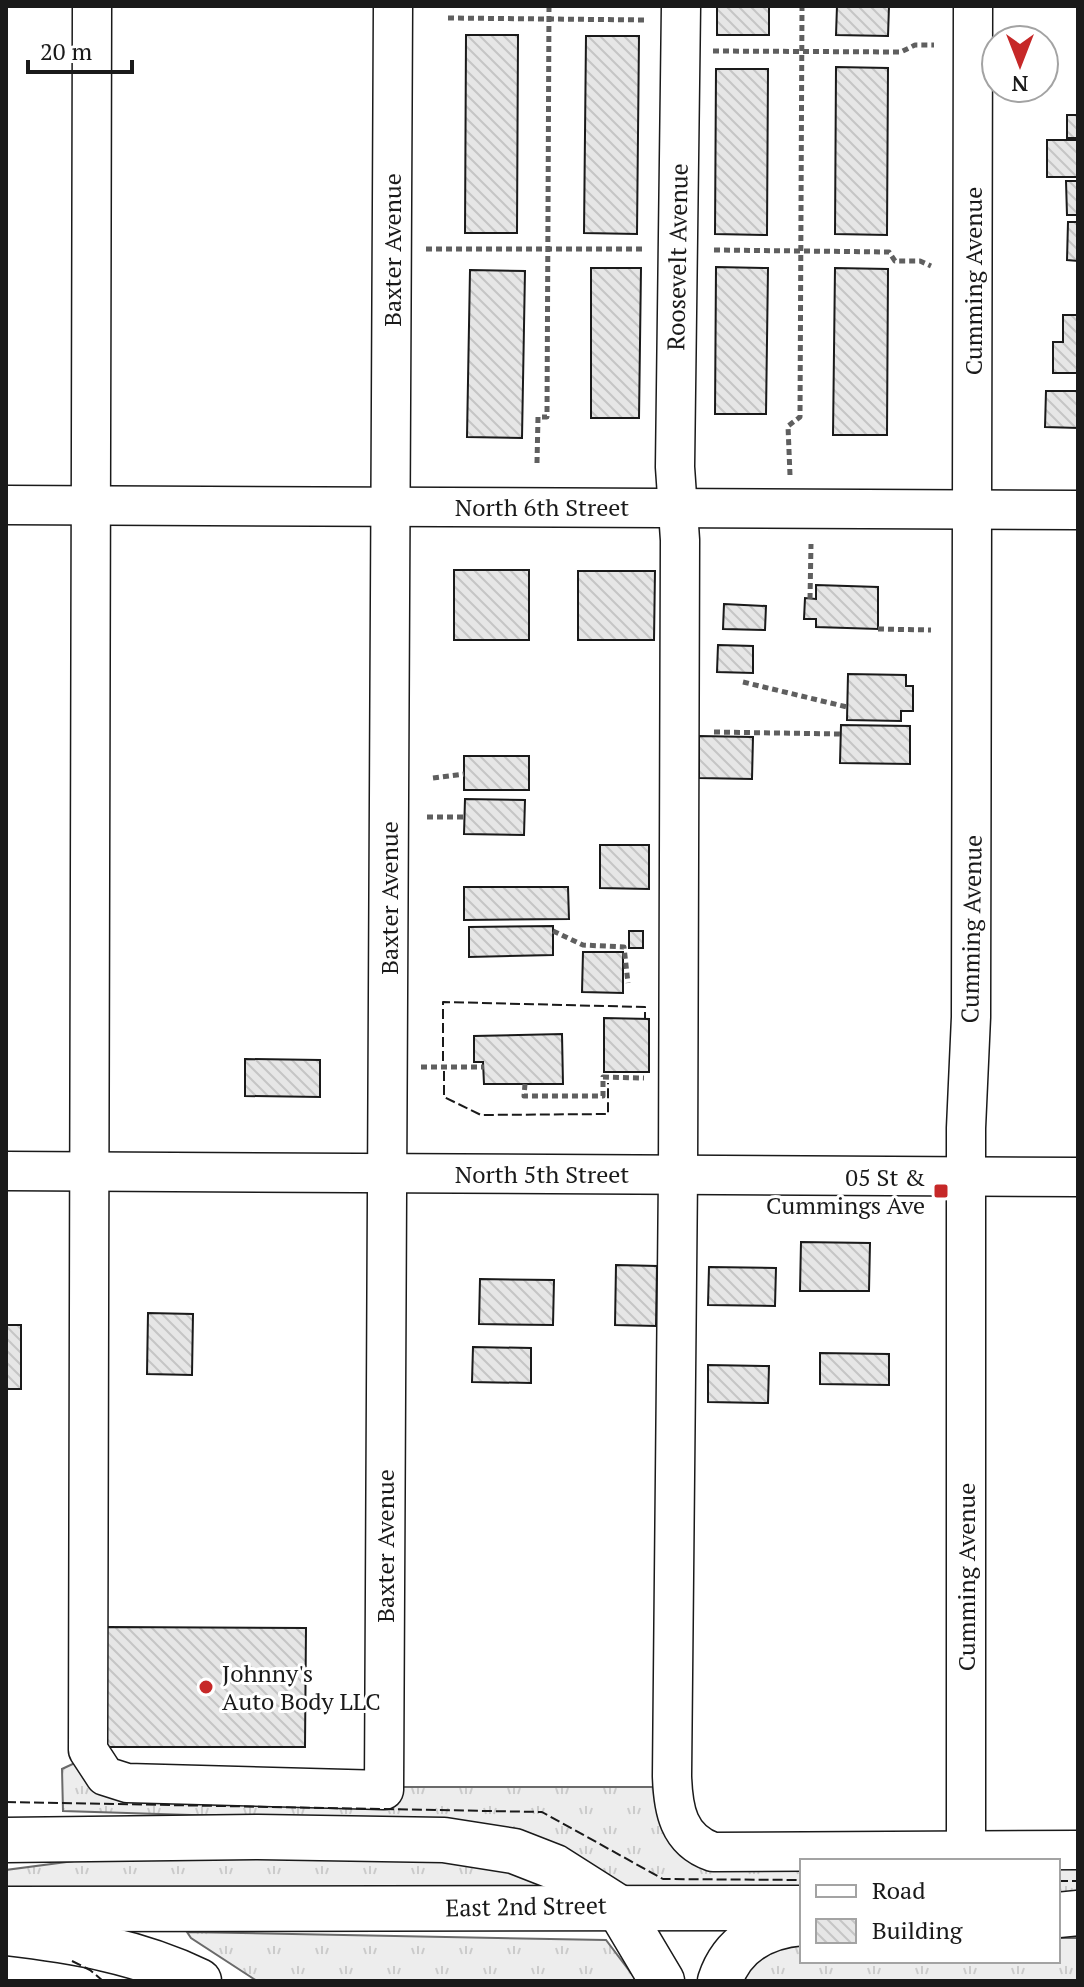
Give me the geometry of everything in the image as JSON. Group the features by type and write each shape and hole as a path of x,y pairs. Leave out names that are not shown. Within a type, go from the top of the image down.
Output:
{"main road":[{"name":"East 2nd Street","path":"6,1840 258,1837 444,1840 514,1851 555,1867 618,1907"},
{"name":"East 2nd Street","path":"6,1909 618,1907"},
{"path":"618,1907 800,1908"},
{"path":"618,1907 662,1981"},
{"path":"720,1981 730,1959 746,1941 776,1928 800,1923"},
{"path":"6,1933 79,1942 131,1953 199,1981"}],"street":[{"path":"90,1172 92,6"},
{"name":"Baxter Avenue","path":"90,1172 88,1750 105,1776 127,1783 384,1790 393,6"},
{"name":"Cumming Avenue","path":"966,1851 966,1176 971,1001 974,510 973,6"},
{"name":"Roosevelt Avenue","path":"680,26 675,467 680,540 673,1794 682,1829 691,1841 713,1852 966,1851"},
{"name":"North 6th Street","path":"6,505 1078,510"},
{"name":"North 5th Street","path":"6,1171 1078,1177"},
{"path":"966,1851 1078,1850"}],"path":[{"path":"537,463 538,417 547,417 549,6"},
{"path":"802,6 800,417 788,426 788,465 804,509 810,599"},
{"path":"448,18 680,26 802,52 901,52 915,45 934,45"},
{"path":"878,629 931,630"},
{"path":"743,682 847,707"},
{"path":"678,732 841,734"},
{"path":"433,778 464,774"},
{"path":"427,817 465,817"},
{"path":"553,931 583,945 624,947 628,983"},
{"path":"388,1066 484,1067"},
{"path":"525,1084 524,1096 603,1096 603,1077 644,1078"}],"green space":[{"path":"79,1761 383,1787 662,1787 670,1837 681,1855 712,1868 800,1870 800,1899 629,1899 421,1822 63,1811 62,1769"},
{"path":"97,1858 430,1859 509,1870 537,1882 545,1891 6,1891 6,1870"},
{"path":"1060,1864 1078,1864 1078,1898 1060,1898"},
{"path":"187,1932 606,1940 637,1981 257,1981 191,1938"},
{"path":"1060,1938 1078,1938 1078,1981 739,1981 766,1950 800,1939 800,1963 1060,1963"}],"building":[{"path":"717,6 769,6 769,35 717,35"},
{"path":"837,6 889,6 888,36 836,35"},
{"path":"466,35 518,35 517,233 465,233"},
{"path":"586,36 639,36 637,234 584,233"},
{"path":"836,67 888,68 887,235 835,234"},
{"path":"716,69 768,69 767,235 715,234"},
{"path":"1067,115 1078,115 1078,138 1067,138"},
{"path":"1047,140 1078,140 1078,177 1047,177"},
{"path":"1066,181 1078,181 1078,215 1067,215"},
{"path":"1068,222 1078,222 1078,261 1067,260"},
{"path":"716,267 768,268 766,414 715,414"},
{"path":"591,268 641,268 639,418 591,418"},
{"path":"835,268 888,269 887,435 833,435"},
{"path":"470,270 525,271 522,438 467,437"},
{"path":"1063,315 1078,315 1078,373 1053,373 1053,342 1063,342"},
{"path":"1046,391 1078,391 1078,428 1045,427"},
{"path":"454,570 529,570 529,640 454,640"},
{"path":"578,571 655,571 654,640 578,640"},
{"path":"816,585 878,587 878,629 816,627 816,619 804,619 805,598 816,599"},
{"path":"724,604 766,606 765,630 723,629"},
{"path":"718,645 753,646 753,673 717,672"},
{"path":"848,674 906,675 906,686 913,686 913,711 901,711 901,721 847,720"},
{"path":"841,725 910,726 910,764 840,763"},
{"path":"699,736 753,737 752,779 699,778"},
{"path":"464,756 529,756 529,790 464,790"},
{"path":"465,799 525,800 524,835 464,834"},
{"path":"600,845 649,845 649,889 600,888"},
{"path":"464,887 568,887 569,919 464,920"},
{"path":"553,926 553,955 469,957 469,927"},
{"path":"629,931 643,931 643,948 629,948"},
{"path":"583,952 623,952 623,993 582,992"},
{"path":"604,1018 649,1019 649,1072 604,1072"},
{"path":"562,1034 563,1084 484,1084 483,1062 474,1062 474,1036"},
{"path":"245,1059 320,1060 320,1097 245,1096"},
{"path":"801,1242 870,1243 869,1291 800,1291"},
{"path":"616,1265 657,1266 656,1326 615,1325"},
{"path":"709,1267 776,1268 775,1306 708,1305"},
{"path":"480,1279 554,1280 553,1325 479,1324"},
{"path":"148,1313 193,1314 192,1375 147,1374"},
{"path":"6,1325 21,1325 21,1389 6,1389"},
{"path":"473,1347 531,1348 531,1383 472,1382"},
{"path":"820,1353 889,1354 889,1385 820,1384"},
{"path":"708,1365 769,1366 768,1403 708,1402"},
{"name":"Johnny's Auto Body LLC","path":"107,1627 306,1628 305,1747 107,1747"}],"fence":[{"path":"443,1061 443,1002 645,1007 645,1019"},
{"path":"444,1071 444,1097 481,1115 608,1114 608,1083"},
{"path":"6,1802 542,1812 663,1879 800,1880"},
{"path":"1060,1881 1078,1881"},
{"path":"72,1961 103,1981"}],"place":[{"name":"05 St & Cummings Ave","path":"941,1191"},
{"name":"Johnny's Auto Body LLC","path":"206,1687"}]}
